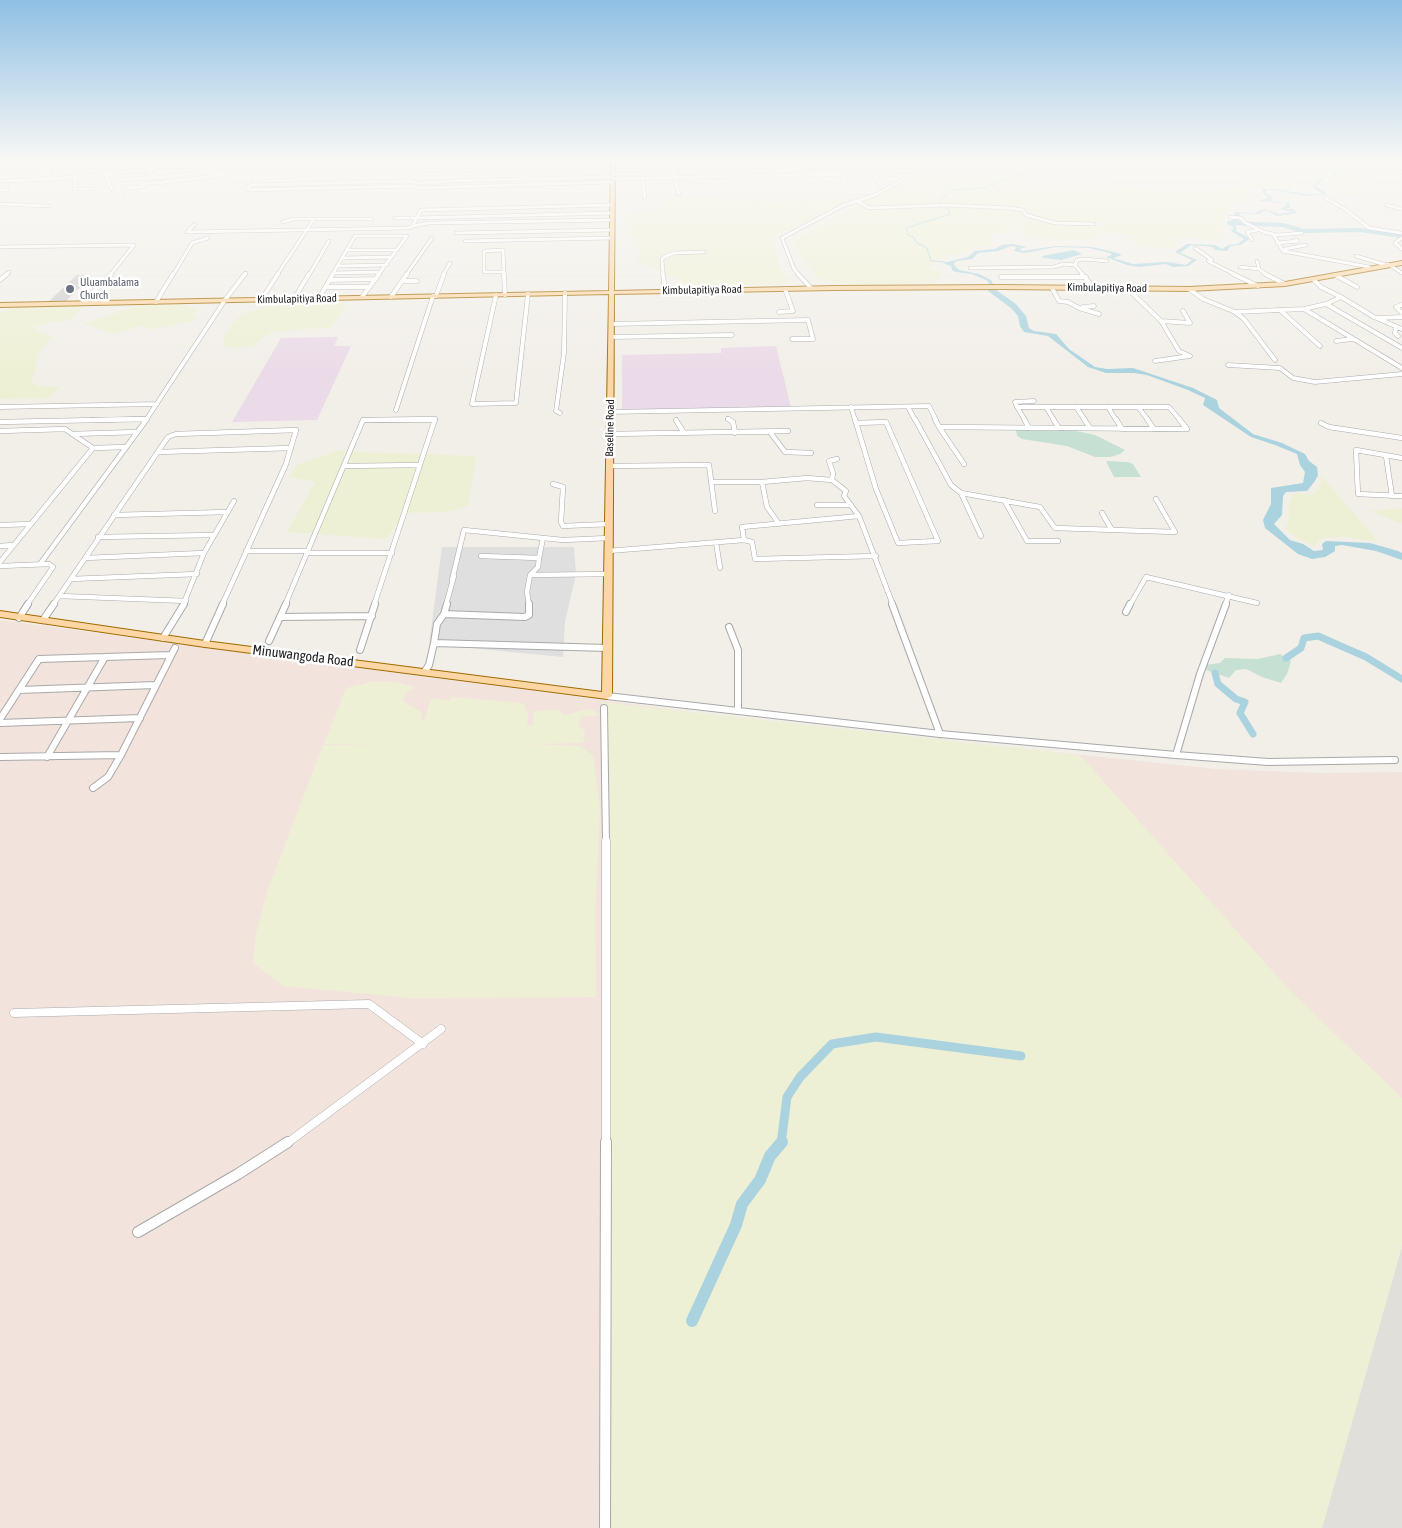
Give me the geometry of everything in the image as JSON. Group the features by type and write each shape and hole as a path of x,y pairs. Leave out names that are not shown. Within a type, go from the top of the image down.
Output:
{"main road":[{"name":"Baseline Road","path":"607,696 612,234"},
{"name":"Kimbulapitiya Road","path":"1,306 812,288 1003,287 1188,290 1285,284 1314,280 1369,267 1402,263"},
{"name":"Minuwangoda Road","path":"0,614 205,644 607,696"}],"street":[{"path":"188,231 228,231"},
{"path":"261,300 305,231"},
{"path":"795,231 782,238 794,270 812,288"},
{"path":"1251,231 1248,232 1252,240"},
{"path":"1263,231 1273,234 1302,233"},
{"path":"456,233 612,234"},
{"path":"465,241 612,234"},
{"path":"1273,234 1283,251 1369,267"},
{"path":"319,298 357,236 406,235 387,265 362,297"},
{"path":"156,302 192,243 208,238"},
{"path":"391,297 432,238"},
{"path":"1402,238 1395,242 1402,249"},
{"path":"1278,243 1298,240 1294,240"},
{"path":"294,299 329,241"},
{"path":"0,247 134,245 120,264 83,303"},
{"path":"1281,249 1306,245"},
{"path":"1195,248 1212,260 1208,261 1258,286"},
{"path":"348,250 397,250"},
{"path":"504,272 484,272 484,251 503,250 504,272 505,294"},
{"path":"665,291 662,259 674,253 704,252"},
{"path":"1356,256 1387,264 1402,273"},
{"path":"344,258 392,257"},
{"path":"1074,265 1077,260 1084,259 1107,261"},
{"path":"1257,261 1259,269"},
{"path":"396,410 434,296 450,263"},
{"path":"338,266 387,265"},
{"path":"970,268 1074,265 1095,288"},
{"path":"1240,267 1259,269 1285,284"},
{"path":"1395,268 1402,268"},
{"path":"0,280 9,272"},
{"path":"334,273 381,272"},
{"path":"40,564 147,419 225,300 246,273"},
{"path":"1335,275 1357,287"},
{"path":"1001,276 1086,277"},
{"path":"330,280 376,279"},
{"path":"1314,280 1321,287 1374,318 1402,330"},
{"path":"402,281 417,281"},
{"path":"325,288 370,288"},
{"path":"1052,288 1059,301 1068,302 1079,308 1099,314"},
{"path":"778,312 793,311 784,289"},
{"path":"1128,289 1161,321 1179,351 1190,356 1155,361"},
{"path":"1188,290 1203,299 1235,312 1244,319 1275,360"},
{"path":"560,413 556,411 564,354 565,293"},
{"path":"496,295 472,404 516,403 528,294"},
{"path":"1235,312 1304,309 1326,304 1341,297"},
{"path":"1326,304 1402,348"},
{"path":"1079,308 1094,306"},
{"path":"1402,306 1396,307 1402,313"},
{"path":"1304,309 1402,368"},
{"path":"1280,310 1320,346"},
{"path":"1161,321 1190,323 1183,311"},
{"path":"1374,318 1402,317"},
{"path":"611,324 808,320 813,339 792,339"},
{"path":"1396,328 1395,333 1398,336"},
{"path":"611,337 732,335"},
{"path":"1338,339 1354,339"},
{"path":"1228,365 1280,368 1294,378 1314,382 1402,374"},
{"path":"1029,428 1014,402 1034,401"},
{"path":"0,407 156,404"},
{"path":"908,406 951,485 961,493 981,536"},
{"path":"610,412 929,406 939,427 964,464"},
{"path":"939,427 1187,429 1169,407 1017,406"},
{"path":"1046,406 1059,428"},
{"path":"850,407 876,489 898,543 938,541 886,422 856,423"},
{"path":"1076,407 1090,428"},
{"path":"1108,407 1122,429"},
{"path":"1138,407 1154,429"},
{"path":"0,422 147,419"},
{"path":"269,641 363,420 434,419 360,650"},
{"path":"728,419 733,422 735,433"},
{"path":"676,420 684,433"},
{"path":"1321,423 1329,427 1402,438"},
{"path":"0,430 65,429 93,448 126,447"},
{"path":"43,620 168,437 176,434 297,431 286,464 205,644"},
{"path":"610,434 788,431"},
{"path":"72,434 137,432"},
{"path":"770,432 785,452 811,454"},
{"path":"654,434 661,439"},
{"path":"0,562 93,448"},
{"path":"158,452 291,448"},
{"path":"1402,458 1356,450 1358,494 1402,496"},
{"path":"1386,456 1392,496"},
{"path":"832,480 833,473 829,461 837,459"},
{"path":"344,466 420,465"},
{"path":"609,466 709,465 715,511"},
{"path":"710,482 762,482 807,478 832,480 846,491 844,496 859,516 876,556 940,734"},
{"path":"762,482 767,506 779,524"},
{"path":"552,484 563,487 560,522 563,526 609,524"},
{"path":"961,493 1040,507 1056,528 1175,532 1156,499"},
{"path":"1004,500 1027,540 1058,541"},
{"path":"164,638 186,602 204,553 234,501"},
{"path":"817,505 851,505"},
{"path":"114,515 228,512"},
{"path":"1102,513 1112,530"},
{"path":"744,540 742,528 859,516"},
{"path":"0,525 31,524"},
{"path":"450,591 464,530 563,540 608,538"},
{"path":"98,537 214,535"},
{"path":"444,614 525,617 529,615 528,592 530,575 538,567 543,538"},
{"path":"608,551 744,540 752,542 755,559 876,556"},
{"path":"716,542 720,568"},
{"path":"0,546 13,545"},
{"path":"246,551 392,553"},
{"path":"85,558 204,553"},
{"path":"481,556 539,558"},
{"path":"0,566 49,564 54,567 19,618"},
{"path":"71,579 197,574"},
{"path":"530,575 608,574"},
{"path":"425,671 430,665 437,624 444,614 454,576"},
{"path":"1126,612 1146,577 1257,603"},
{"path":"1176,755 1200,674 1229,595"},
{"path":"60,596 186,602"},
{"path":"280,617 372,616"},
{"path":"729,627 738,650 738,711"},
{"path":"434,643 607,648"},
{"path":"93,788 108,777 121,755 175,648"},
{"path":"0,719 39,659 170,655"},
{"path":"47,757 105,657"},
{"path":"18,690 155,685"},
{"path":"607,696 940,734 1176,755 1268,762 1395,760"},
{"path":"604,708 607,899 604,1528"},
{"path":"0,723 140,718"},
{"path":"0,757 121,755"},
{"path":"14,1013 369,1004 423,1044"},
{"path":"138,1232 238,1174 301,1134 441,1030"}],"shaded area":[{"name":"Uluambalama Church","path":"77,275 92,275 64,303 47,303"},
{"path":"338,337 334,346 351,346 317,420 232,422 281,338"},
{"path":"776,346 791,407 622,411 622,355 721,353 721,348"},
{"path":"442,547 574,547 576,574 565,622 563,657 429,644"},
{"path":"0,620 758,721 1216,769 1321,773 1402,772 1402,1246 1322,1528 0,1528"},
{"path":"1402,1246 1402,1528 1322,1528"}],"green space":[{"path":"786,231 773,237 779,265 789,284 691,286 636,261 641,248 628,232"},
{"path":"809,231 1006,231 986,237 994,244 942,258 928,268 943,274 933,283 862,285 819,280 797,250 794,240"},
{"path":"1022,231 1102,231 1090,239 1050,240 1049,237 1027,237"},
{"path":"1104,231 1221,231 1219,236 1223,238 1217,240 1181,238 1170,249 1143,246 1129,240 1128,235"},
{"path":"344,299 345,308 330,328 274,332 260,339 255,346 232,348 224,346 224,336 233,323 243,312 259,310 264,300"},
{"path":"183,303 197,310 194,313 197,320 149,330 144,325 113,334 83,323 106,317 118,311 127,310 139,304"},
{"path":"84,305 72,319 33,326 35,331 52,336 36,357 36,370 31,381 37,386 60,387 48,398 0,399 0,312 15,306"},
{"path":"1016,430 1071,430 1095,435 1125,450 1120,454 1110,457 1095,457 1067,446 1022,439 1017,436"},
{"path":"337,451 476,456 468,506 446,512 405,513 386,539 287,532 315,482 290,477 296,467 298,464"},
{"path":"1106,461 1133,464 1141,477 1114,477"},
{"path":"1321,475 1379,542 1344,537 1320,539 1315,547 1284,529 1289,522 1289,502 1294,493 1315,494 1321,485"},
{"path":"1402,508 1402,524 1370,511"},
{"path":"1280,654 1291,661 1287,674 1281,683 1246,669 1236,670 1229,678 1206,670 1205,665 1220,663 1225,658 1258,659"},
{"path":"371,682 394,682 415,687 405,694 403,701 422,713 421,721 425,720 429,704 433,698 450,701 451,697 522,703 528,712 527,725 533,725 534,711 558,710 564,715 587,709 595,711 598,716 583,716 579,720 578,725 585,731 583,743 529,744 580,746 593,756 600,808 595,914 596,997 412,998 283,986 253,963 256,934 267,892 323,745 399,744 324,744 346,688"},
{"path":"602,702 1080,755 1291,992 1402,1098 1402,1246 1322,1528 605,1528 607,899"}],"water":[{"path":"1231,231 1237,231 1249,238 1240,245 1231,246 1227,251 1215,250 1213,247 1191,245 1180,253 1197,260 1188,266 1173,267 1166,264 1139,267 1127,265 1106,257 1112,255 1110,253 1089,248 1056,247 1025,253 1014,251 1017,247 1011,246 998,251 978,253 972,259 956,261 953,264 959,270 979,274 991,280 996,290 1016,304 1026,316 1029,328 1034,331 1056,334 1069,349 1095,367 1107,369 1133,368 1193,388 1217,400 1219,408 1253,434 1282,443 1305,454 1309,461 1317,467 1318,475 1307,491 1286,492 1283,496 1282,515 1274,524 1290,540 1303,544 1314,551 1323,550 1322,544 1326,541 1370,543 1402,553 1402,560 1376,551 1342,545 1335,546 1335,551 1325,557 1312,559 1298,554 1265,528 1263,520 1271,504 1271,488 1303,483 1305,472 1300,465 1297,454 1251,437 1203,405 1205,398 1188,390 1147,375 1106,373 1088,367 1048,336 1024,332 1020,326 1018,316 1011,308 988,291 989,283 986,280 972,274 956,272 952,270 951,266 943,263 968,257 975,251 995,249 1002,245 1012,244 1027,247 1019,249 1022,251 1056,246 1092,247 1118,253 1122,255 1113,258 1133,264 1167,262 1186,265 1192,260 1175,252 1187,244 1215,245 1222,249 1229,245 1238,244 1244,239"},
{"path":"1074,250 1082,254 1061,260 1043,258 1042,256"}],"waterway":[{"path":"907,231 908,235 913,237 917,243 927,248 931,261 945,262"},
{"path":"1369,231 1402,236"},
{"path":"1286,658 1301,648 1304,638 1318,636 1366,657 1402,679"},
{"path":"1215,673 1218,684 1236,699 1245,702 1240,713 1253,734"},
{"path":"781,1143 787,1097 800,1077 832,1044 876,1037 1021,1056"},
{"path":"692,1321 736,1225 742,1204 760,1180 770,1156 781,1143"}],"place":[{"name":"Uluambalama Church","path":"70,289"}]}
